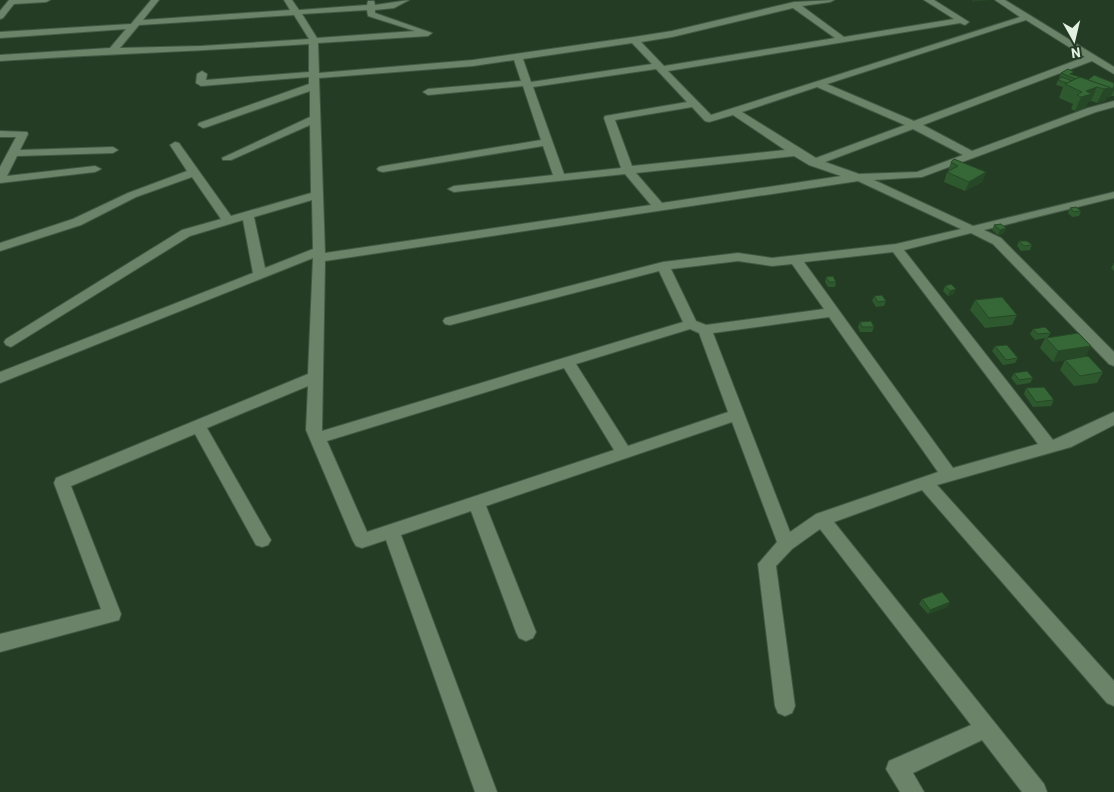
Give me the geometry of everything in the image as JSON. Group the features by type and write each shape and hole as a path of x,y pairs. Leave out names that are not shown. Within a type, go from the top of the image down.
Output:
{"street":[{"path":"0,16 12,2 46,0"},
{"path":"113,51 155,0"},
{"path":"288,0 313,41 319,255 314,430 362,541 737,415"},
{"path":"0,35 296,12 371,4 391,6 405,0"},
{"path":"202,74 201,83 314,79 473,64 672,34 794,5 830,0"},
{"path":"928,0 981,32"},
{"path":"999,0 1114,71"},
{"path":"0,58 113,51 201,49 428,33 371,14 371,4"},
{"path":"794,5 842,39"},
{"path":"634,40 709,119 820,85 1027,17"},
{"path":"428,92 528,84 660,68 962,20"},
{"path":"518,57 559,177"},
{"path":"813,163 1092,58"},
{"path":"203,125 314,79"},
{"path":"820,85 914,124 972,156"},
{"path":"659,207 627,169 609,118 694,104"},
{"path":"0,378 260,275 319,255 860,177 918,175 1092,110 1114,104"},
{"path":"734,111 813,163 840,174 860,177 997,241 1114,361"},
{"path":"227,158 315,119"},
{"path":"0,134 23,134 0,179"},
{"path":"383,169 548,142"},
{"path":"175,145 228,221"},
{"path":"13,153 113,150"},
{"path":"454,189 797,152"},
{"path":"0,179 95,170"},
{"path":"0,247 77,222 132,195 194,172"},
{"path":"11,342 186,233 317,195"},
{"path":"450,322 664,266 738,257 772,262 896,248 1112,197"},
{"path":"248,215 260,275"},
{"path":"896,248 1050,448"},
{"path":"796,260 949,475"},
{"path":"664,266 698,327 737,415 786,544"},
{"path":"317,438 567,361 698,327 833,312"},
{"path":"567,361 624,453"},
{"path":"0,642 112,614 62,483 315,377"},
{"path":"785,706 767,564 786,544 822,519 925,482 1065,443 1114,418"},
{"path":"198,426 262,540"},
{"path":"925,482 1114,696"},
{"path":"476,503 526,632"},
{"path":"822,519 1036,792"},
{"path":"391,531 486,792"},
{"path":"913,792 897,769 986,728"}],"building":[{"path":"1068,69 1074,72 1070,74 1080,77 1076,79 1061,73"},
{"path":"1094,75 1114,83 1114,87 1111,89 1088,80"},
{"path":"1062,77 1072,81 1067,83 1058,80"},
{"path":"1080,77 1111,88 1097,87 1086,91 1092,94 1081,97 1077,95 1082,92 1065,84"},
{"path":"954,159 986,172 969,182 947,172 958,166 951,162"},
{"path":"1076,207 1081,211 1074,212 1070,208"},
{"path":"1001,224 1006,228 1000,230 994,225"},
{"path":"1019,241 1027,241 1032,245 1024,246"},
{"path":"833,276 836,282 829,282 826,277"},
{"path":"951,284 956,289 950,291 945,286"},
{"path":"882,295 886,301 878,302 874,296"},
{"path":"1002,297 1017,315 989,318 975,300"},
{"path":"871,321 874,327 862,327 860,322"},
{"path":"1045,327 1051,333 1038,334 1033,329"},
{"path":"1078,333 1091,346 1058,351 1046,338"},
{"path":"1007,345 1018,358 1006,360 995,346"},
{"path":"1088,356 1103,372 1080,376 1065,360"},
{"path":"1027,371 1033,378 1019,380 1014,373"},
{"path":"1044,387 1054,400 1036,402 1026,388"},
{"path":"942,592 950,602 930,610 922,599"}]}
